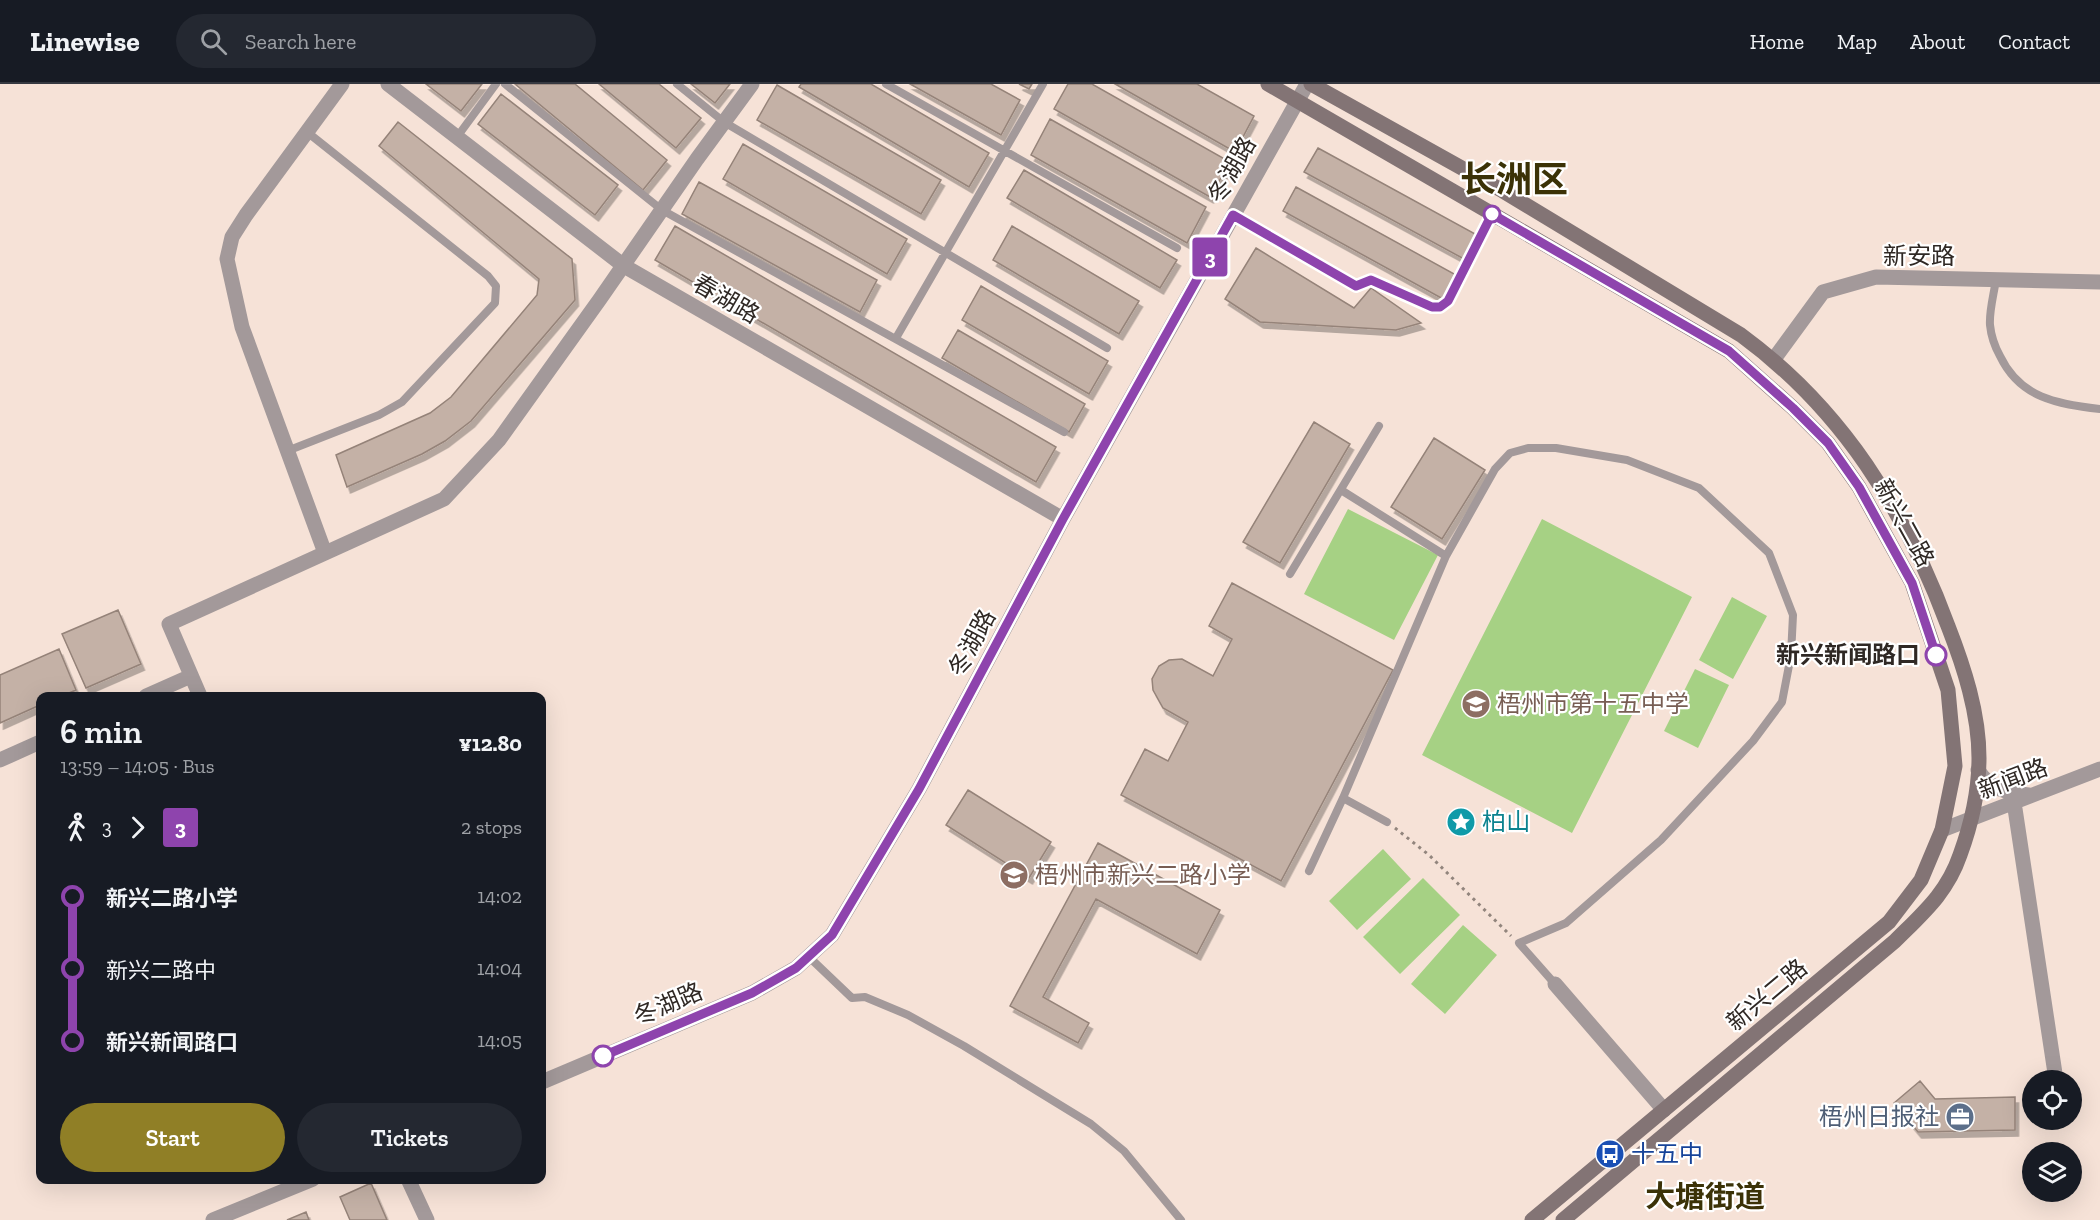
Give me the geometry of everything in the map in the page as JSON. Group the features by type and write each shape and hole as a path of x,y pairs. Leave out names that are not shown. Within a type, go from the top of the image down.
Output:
{"main road":[{"name":"新兴二路","path":"1268,84 1729,351 1793,408 1828,443 1859,487 1912,583 1948,690 1955,766 1942,830 1921,880 1889,922 1532,1220"},
{"name":"新兴二路","path":"1309,84 1512,197 1742,335 1774,359 1832,418 1886,493 1931,580 1962,662 1976,725 1978,770 1972,819 1960,858 1939,898 1895,941 1563,1220"}],"street":[{"path":"325,553 242,327 227,259 232,237 342,84"},
{"name":"春湖路","path":"388,84 624,266 1063,519"},
{"path":"198,692 168,624 444,499 499,440 752,84"},
{"name":"冬湖路","path":"546,1080 752,993 796,968 832,935 919,789 1063,519 1296,101 1309,84"},
{"name":"新安路","path":"1774,359 1823,292 1876,277 2100,282"},
{"path":"155,692 191,676"},
{"path":"0,760 36,744"},
{"name":"新闻路","path":"1942,830 2100,769"},
{"path":"1978,770 1990,785 2015,794 2032,795"},
{"path":"2014,802 2054,1070"},
{"path":"1555,984 1664,1110"},
{"path":"213,1220 301,1184"},
{"path":"410,1184 427,1220"}],"lane":[{"path":"457,137 496,84"},
{"path":"505,84 662,210 1064,432"},
{"path":"676,84 724,123 1107,348"},
{"path":"886,84 1177,248"},
{"path":"896,338 1043,84"},
{"path":"287,451 379,415 402,402 495,303 496,285 488,276 307,132"},
{"path":"1233,215 1356,286 1371,280 1432,307 1440,307 1448,301 1492,214"},
{"path":"1996,279 1990,325 2000,358 2019,384 2037,395 2070,406 2100,409"},
{"path":"1290,574 1379,426"},
{"path":"1309,871 1343,798 1446,556 1495,469 1510,453 1528,448 1568,450 1627,460 1699,488 1770,553 1793,615 1791,655 1782,702 1753,741 1662,840 1566,923 1519,943 1555,984"},
{"path":"1341,490 1446,556"},
{"path":"1343,798 1387,822"},
{"path":"809,957 852,998 865,997 908,1015 964,1046 1091,1124 1124,1151 1181,1220"}],"path":[{"path":"1387,822 1429,855 1519,943"}],"green space":[{"path":"1348,509 1438,555 1394,640 1304,594"},
{"path":"1542,519 1692,597 1572,833 1422,755"},
{"path":"1732,597 1767,616 1733,679 1699,660"},
{"path":"1695,669 1729,685 1698,748 1664,731"},
{"path":"1383,849 1411,879 1357,930 1329,901"},
{"path":"1423,878 1460,915 1400,974 1363,937"},
{"path":"1463,925 1497,955 1445,1014 1411,984"}],"building":[{"path":"426,84 482,84 461,111"},
{"path":"515,84 575,84 667,160 643,190"},
{"path":"599,84 659,84 701,118 676,148"},
{"path":"691,84 730,84 715,103"},
{"path":"801,84 871,84 989,153 969,187 799,87"},
{"path":"910,84 991,84 1020,100 1001,135"},
{"path":"1019,84 1032,84 1029,89"},
{"path":"1068,84 1092,84 1230,162 1210,197 1054,109"},
{"path":"1115,84 1197,84 1254,116 1235,152"},
{"path":"777,85 941,180 921,214 757,120"},
{"path":"501,94 618,185 595,215 478,124"},
{"path":"1050,119 1206,207 1187,243 1031,155"},
{"path":"398,122 572,259 575,300 471,421 445,441 422,454 347,487 336,455 430,413 451,397 537,295 539,279 379,146"},
{"path":"743,144 907,239 887,274 723,179"},
{"path":"1318,148 1477,235 1464,259 1304,172"},
{"path":"1024,170 1177,260 1160,288 1007,198"},
{"path":"699,182 877,280 860,312 682,214"},
{"path":"1296,187 1456,275 1443,299 1283,211"},
{"path":"675,226 1056,447 1036,482 655,260"},
{"path":"1012,226 1139,301 1119,334 993,260"},
{"path":"1256,248 1354,308 1371,288 1421,323 1396,330 1260,322 1225,299"},
{"path":"981,286 1108,361 1089,394 962,320"},
{"path":"958,330 1085,404 1069,432 942,358"},
{"path":"1314,422 1350,444 1280,563 1243,542"},
{"path":"1434,438 1485,470 1442,539 1391,507"},
{"path":"1232,583 1393,670 1281,881 1121,795 1145,749 1168,761 1188,722 1163,708 1153,690 1152,679 1159,666 1169,660 1182,659 1213,676 1232,639 1209,626"},
{"path":"118,610 141,664 86,688 62,634"},
{"path":"59,649 76,690 36,692 36,707 0,723 0,675"},
{"path":"968,790 1051,842 1029,878 946,825"},
{"path":"1098,843 1220,910 1197,954 1096,899 1043,997 1089,1023 1078,1043 1010,1006"},
{"name":"梧州日报社","path":"1920,1081 1935,1099 2015,1097 2015,1130 1918,1132 1894,1103"},
{"path":"371,1184 387,1220 350,1220 340,1197"},
{"path":"306,1212 309,1220 287,1220"}],"bus line":[{"name":"3","path":"603,1056 752,993 796,968 832,935 919,789 1063,519 1233,215 1356,286 1371,280 1432,307 1440,307 1448,301 1492,214 1729,351 1793,408 1828,443 1859,487 1912,583 1936,655"}],"place":[{"name":"新兴新闻路口","path":"1936,655"},
{"name":"梧州市第十五中学","path":"1476,704"},
{"name":"柏山","path":"1461,822"},
{"name":"梧州市新兴二路小学","path":"1014,875"},
{"name":"梧州日报社","path":"1960,1117"},
{"name":"十五中","path":"1610,1154"}],"district":[{"name":"长洲区","path":"1514,179"},
{"name":"大塘街道","path":"1705,1197"}]}
